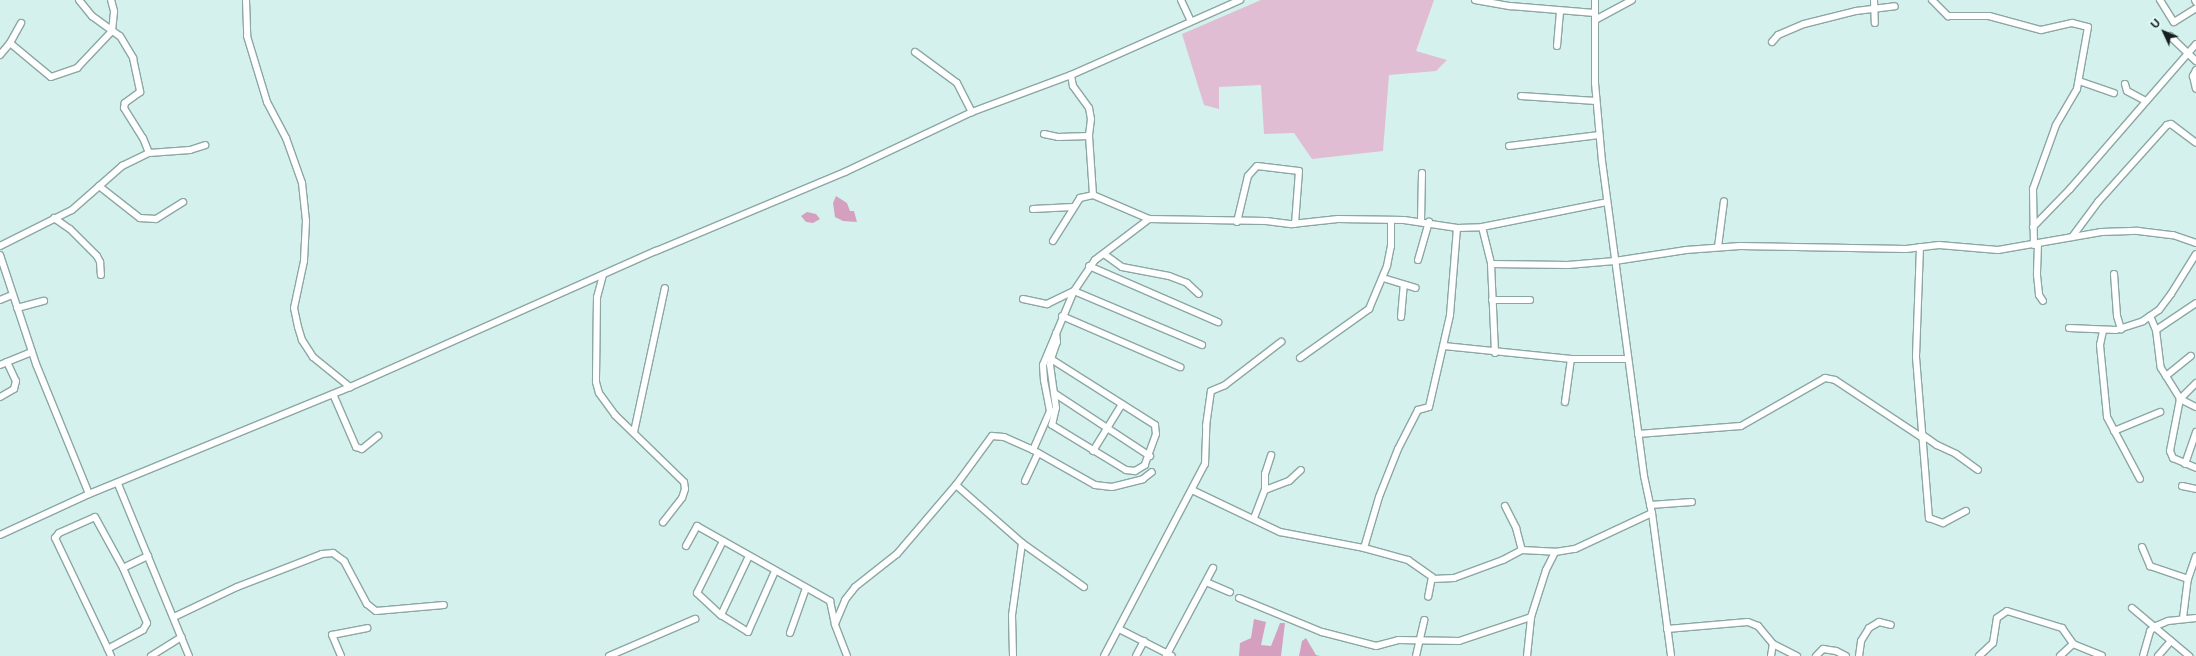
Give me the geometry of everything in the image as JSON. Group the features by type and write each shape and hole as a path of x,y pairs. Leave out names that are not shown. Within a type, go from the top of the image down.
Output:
{"street":[{"path":"79,0 92,16 120,36 133,58 140,92 126,103 124,108 144,138 149,153"},
{"path":"10,43 51,77 77,68 112,31 114,11 111,0"},
{"path":"246,0 247,36 267,102 286,138 302,183 306,221 304,261 294,308 298,326 302,340 313,357 350,387"},
{"path":"1181,0 1191,21"},
{"path":"0,535 89,494 118,484 350,387 603,275 845,172 972,112 1071,74 1240,0"},
{"path":"1477,0 1560,11 1595,13"},
{"path":"1595,0 1596,101 1599,135 1638,434 1652,513 1671,656"},
{"path":"1595,20 1632,0"},
{"path":"1874,0 1875,23"},
{"path":"1932,0 1948,16 1990,16 2041,30 2072,23 2088,27 2077,89 2056,125 2043,156 2033,189 2033,227 2036,245 2037,276 2039,295 2043,300"},
{"path":"2160,0 2174,22 2196,8"},
{"path":"1772,42 1778,35 1804,24 1874,8 1895,6"},
{"path":"1558,46 1560,11"},
{"path":"0,55 10,43 21,23"},
{"path":"2170,36 2196,61"},
{"path":"2033,227 2146,102 2196,44"},
{"path":"915,52 957,83 972,112"},
{"path":"2196,70 2192,76 2196,89"},
{"path":"1071,74 1075,90 1089,108 1091,119 1089,136 1093,195"},
{"path":"2078,81 2114,93"},
{"path":"2125,84 2127,91 2146,102"},
{"path":"1521,96 1596,101"},
{"path":"2072,237 2098,202 2167,125 2171,124 2196,143"},
{"path":"1044,134 1058,137 1089,136"},
{"path":"1509,146 1599,135"},
{"path":"0,246 72,210 122,166 149,153 190,150 205,145"},
{"path":"1237,222 1248,176 1256,166 1299,171 1295,224"},
{"path":"1421,220 1422,173"},
{"path":"99,186 140,218 156,219 183,202"},
{"path":"1053,241 1072,207 1081,196 1093,195 1149,219 1237,222 1266,221 1295,224 1338,219 1421,220 1457,228 1482,227 1607,202"},
{"path":"1718,247 1724,201"},
{"path":"1033,209 1072,207"},
{"path":"54,218 70,229 97,256 100,262 101,275"},
{"path":"1025,481 1050,414 1043,373 1062,316 1074,291 1089,266 1118,241 1149,219"},
{"path":"1300,358 1369,309 1383,278 1391,246 1391,220"},
{"path":"1418,260 1429,222"},
{"path":"1482,227 1491,264 1495,353"},
{"path":"1364,548 1379,497 1398,449 1418,410 1429,407 1444,346 1453,289 1457,228"},
{"path":"1491,264 1561,265 1615,261 1718,247 1920,247 1939,245 1998,250 2036,245 2101,232 2138,231 2172,236 2196,243"},
{"path":"1920,247 1916,357 1924,437 1929,518 1943,523 1966,512"},
{"path":"1104,254 1122,267 1169,276 1187,283 1199,294"},
{"path":"2069,328 2103,331 2121,329 2150,316 2171,294 2196,254"},
{"path":"0,255 1,266 56,418 89,494"},
{"path":"1089,266 1218,322"},
{"path":"2114,274 2117,316 2121,329"},
{"path":"603,275 597,297 596,382 606,403 684,482 685,490 682,498 663,522"},
{"path":"1383,278 1404,286 1416,288"},
{"path":"1401,317 1404,286"},
{"path":"634,432 664,288"},
{"path":"1023,299 1047,304 1074,291 1202,345"},
{"path":"0,300 12,295"},
{"path":"1492,300 1530,300"},
{"path":"17,308 44,301"},
{"path":"2156,330 2196,303"},
{"path":"1062,316 1180,367"},
{"path":"2150,316 2156,330 2157,352 2166,376 2180,399 2196,407"},
{"path":"2103,331 2100,345 2104,399 2107,417 2140,479"},
{"path":"1051,359 1155,425 1156,434 1150,456 1145,465 1135,471 1126,470 1093,452 1052,425 1056,412 1051,359 1057,342 1056,333"},
{"path":"1104,656 1206,461 1206,429 1211,391 1234,378 1281,342"},
{"path":"1444,346 1495,353 1572,360 1628,359"},
{"path":"0,365 32,352"},
{"path":"2166,376 2191,356"},
{"path":"1565,402 1572,360"},
{"path":"0,397 9,393 16,384 7,362"},
{"path":"1638,434 1741,426 1825,378 1835,380 1937,445 1956,454 1978,470"},
{"path":"2196,383 2180,399 2170,451 2173,458 2196,468"},
{"path":"1054,393 1150,456"},
{"path":"333,394 356,447 362,449 378,436"},
{"path":"1093,452 1122,404"},
{"path":"2114,431 2160,412"},
{"path":"2185,464 2196,432"},
{"path":"835,624 855,586 897,554 956,485 988,440 995,435 1036,451 1084,481 1104,487 1143,479 1152,472"},
{"path":"1254,518 1265,490 1265,474 1271,455"},
{"path":"1265,490 1289,481 1301,470"},
{"path":"118,484 189,656"},
{"path":"956,485 1022,543 1084,588"},
{"path":"2182,486 2196,490"},
{"path":"1192,490 1286,533 1364,548 1408,560 1433,579 1454,578 1503,560 1522,550 1555,552 1575,549 1652,513"},
{"path":"1650,506 1692,502"},
{"path":"1505,506 1516,528 1522,550"},
{"path":"108,649 143,630 147,623 123,568 96,517 56,536 55,540 111,656"},
{"path":"686,546 696,526 830,601 835,624 847,656"},
{"path":"723,541 697,592 721,615 748,632 775,571"},
{"path":"1013,656 1012,615 1022,543"},
{"path":"2142,547 2150,566 2188,579"},
{"path":"1527,656 1531,617 1546,570 1555,552"},
{"path":"174,617 237,587 322,554 333,553 344,561 367,604 376,611 444,604"},
{"path":"123,568 148,556"},
{"path":"721,615 749,556"},
{"path":"2184,618 2188,579 2196,556"},
{"path":"1118,629 1169,655 1213,568"},
{"path":"1428,598 1433,579"},
{"path":"1206,582 1230,592"},
{"path":"790,632 806,588"},
{"path":"1239,598 1322,632 1381,646 1398,640 1458,641 1476,638 1531,617"},
{"path":"2132,608 2156,626 2189,656"},
{"path":"1979,656 1993,643 1997,618 2007,611 2062,628 2073,644 2102,656"},
{"path":"2143,656 2150,631 2156,626 2184,618 2196,618"},
{"path":"609,656 695,619"},
{"path":"1416,656 1418,641 1424,620"},
{"path":"1667,629 1748,622 1758,626 1773,644 1797,656"},
{"path":"1860,656 1861,641 1869,628 1879,622 1891,625"},
{"path":"341,656 332,635 367,628"},
{"path":"151,656 182,637"},
{"path":"2158,656 2171,641"},
{"path":"1136,656 1144,642"},
{"path":"1771,656 1773,644"},
{"path":"2060,656 2073,644"},
{"path":"1816,656 1823,649 1836,650 1846,656"}],"shaded area":[{"path":"1261,0 1434,0 1416,51 1447,60 1436,71 1389,75 1383,151 1312,159 1294,133 1264,134 1261,85 1219,87 1219,109 1204,105 1182,34"},
{"path":"836,196 847,203 850,211 854,211 857,222 843,221 835,217 833,203"},
{"path":"807,212 816,214 820,219 813,223 806,222 801,216"},
{"path":"1254,619 1266,622 1261,645 1271,646 1280,623 1285,623 1281,656 1239,656 1240,643 1251,638"},
{"path":"1306,638 1316,655 1320,656 1299,656 1302,641"}]}
